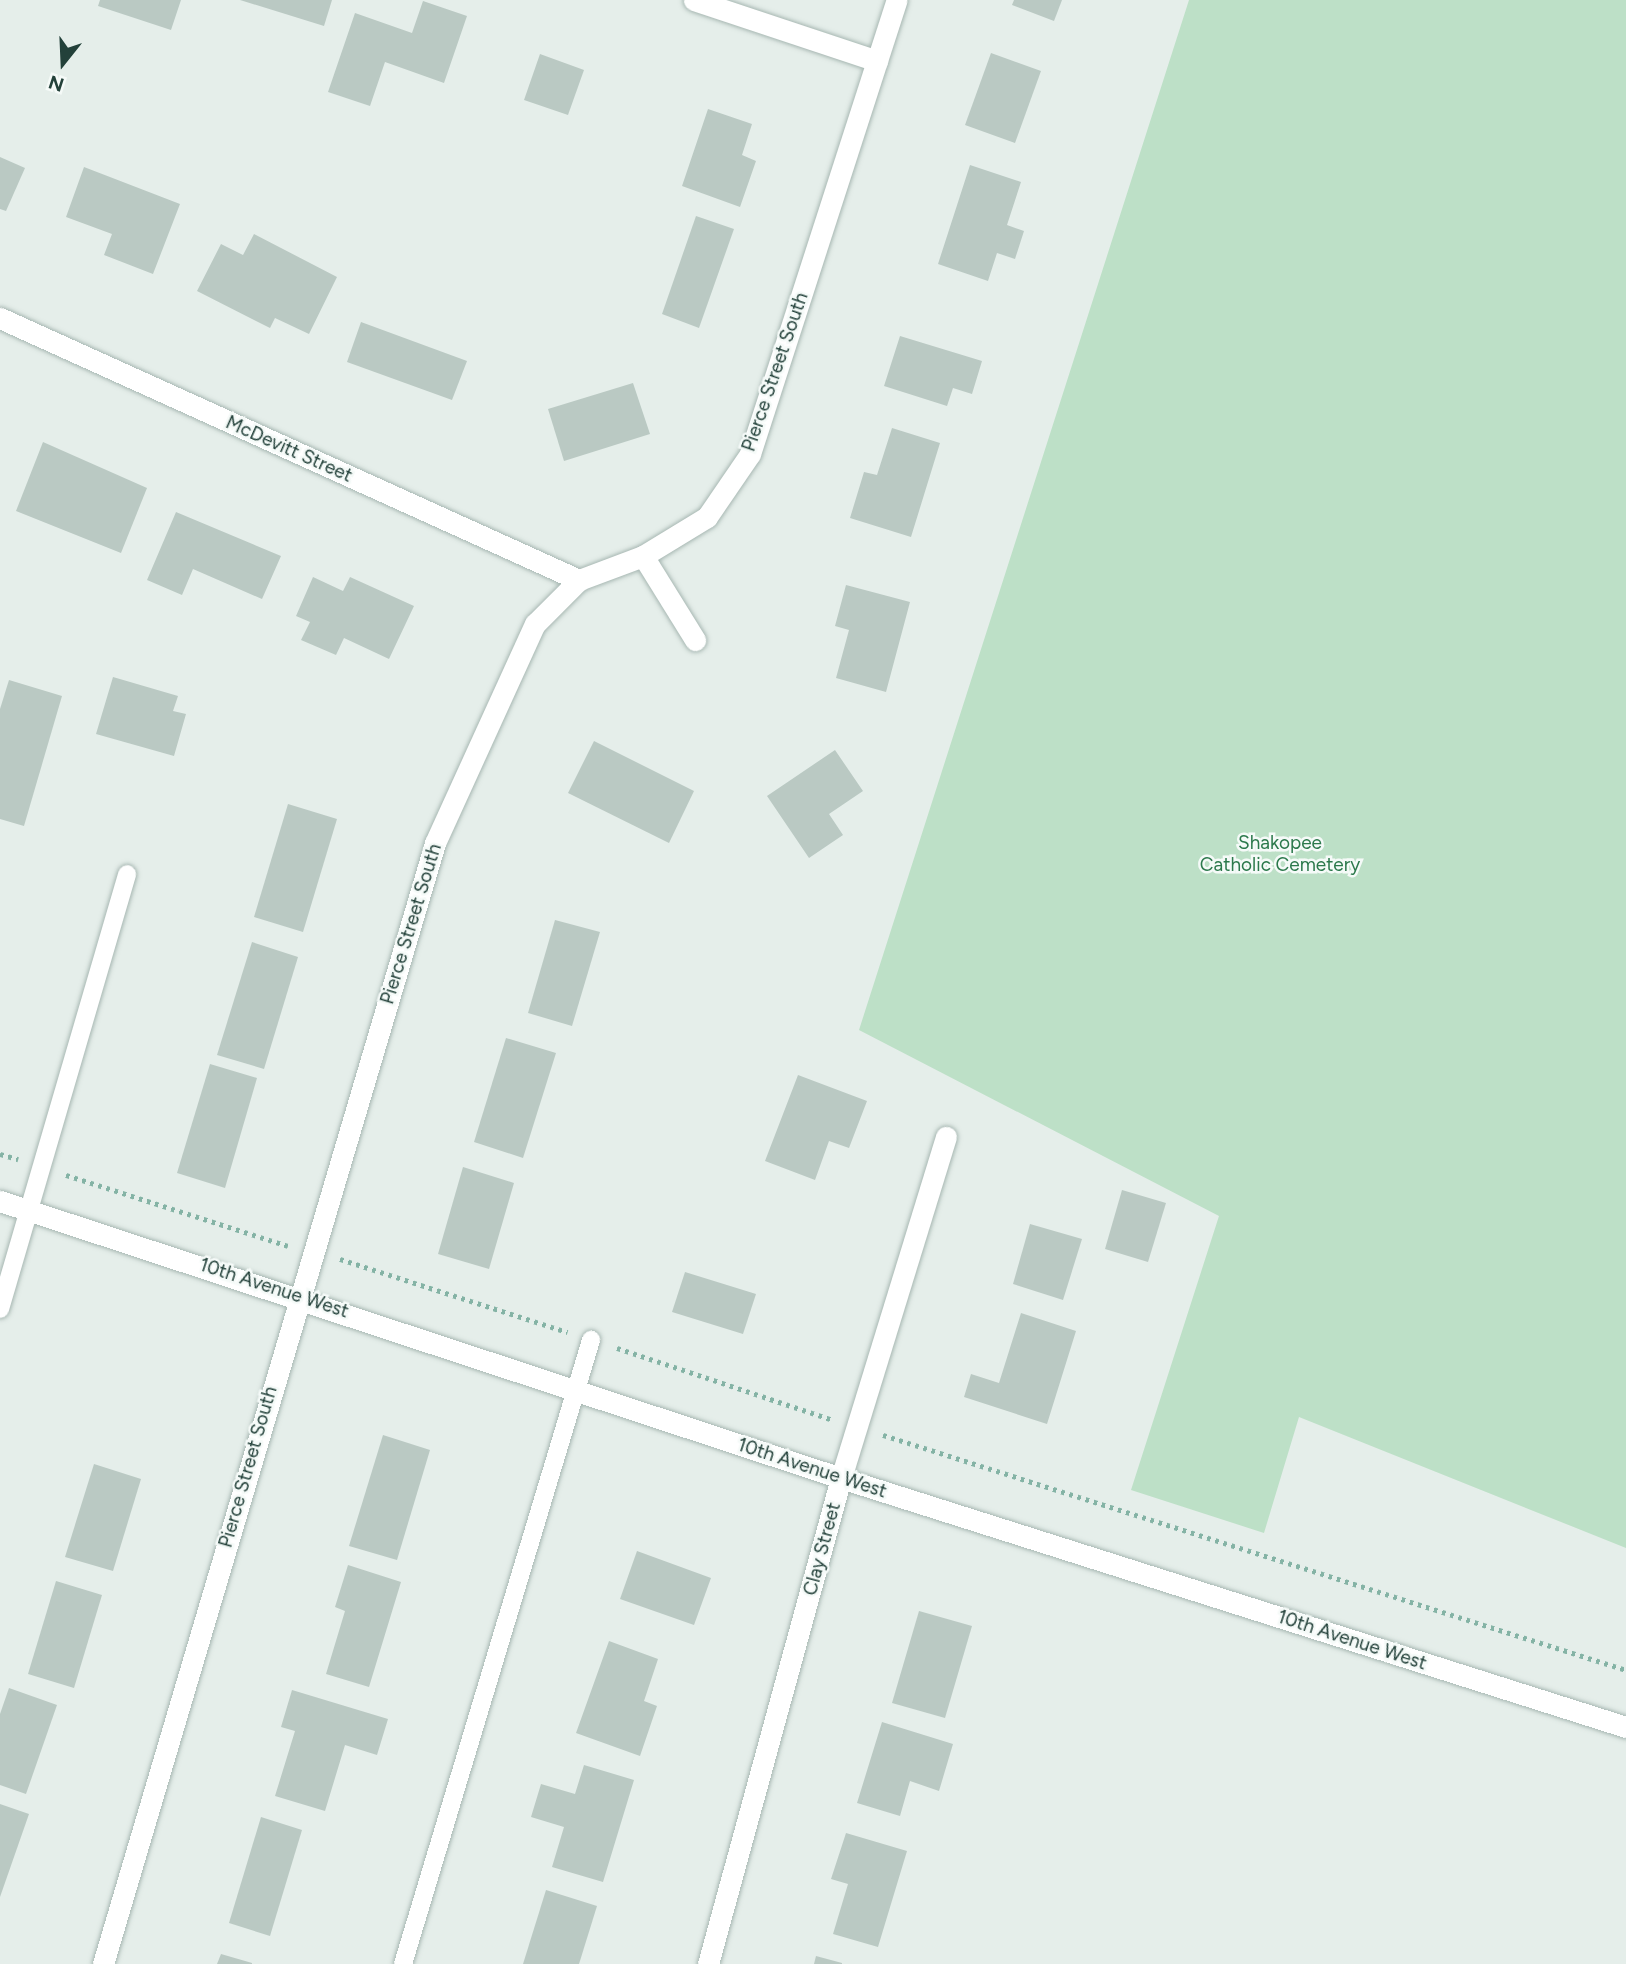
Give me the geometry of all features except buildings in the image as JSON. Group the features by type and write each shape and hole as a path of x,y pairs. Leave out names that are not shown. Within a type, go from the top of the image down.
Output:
{"street":[{"path":"694,0 877,61"},
{"name":"Pierce Street South","path":"103,1964 298,1295 435,843 535,624 579,580 643,556 707,517 750,454 897,0"},
{"name":"McDevitt Street","path":"0,318 579,580"},
{"path":"643,556 695,640"},
{"name":"Clay Street","path":"708,1964 841,1478 946,1138"},
{"name":"10th Avenue West","path":"0,1201 298,1295 841,1478 1626,1727"}],"lane":[{"path":"0,1309 127,874"},
{"path":"403,1964 592,1340"}],"path":[{"path":"0,1154 260,1240 312,1250 857,1427 1626,1670"}],"green space":[{"name":"Shakopee Catholic Cemetery","path":"1189,0 1626,0 1626,1548 1299,1417 1264,1533 1131,1490 1219,1216 859,1030"}]}
